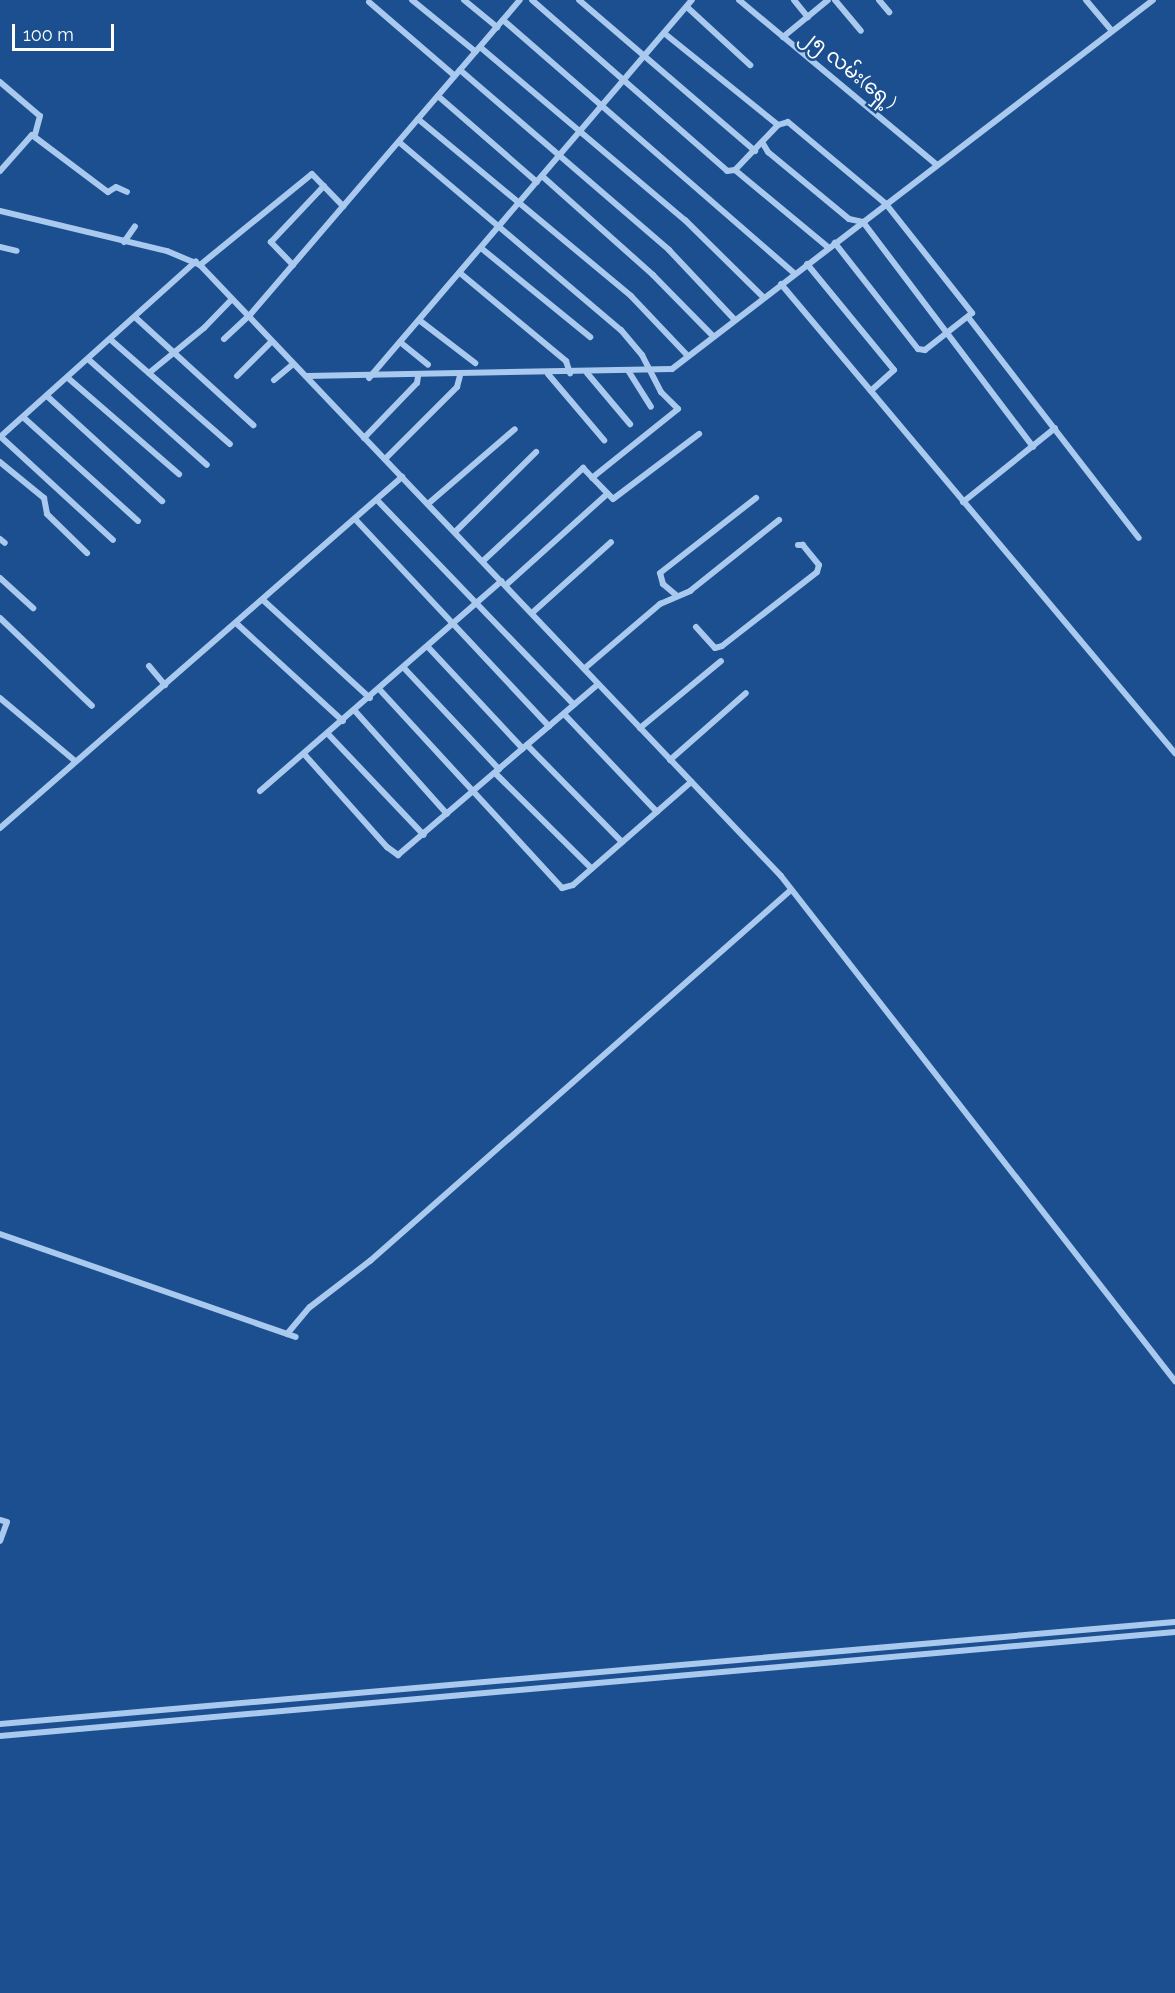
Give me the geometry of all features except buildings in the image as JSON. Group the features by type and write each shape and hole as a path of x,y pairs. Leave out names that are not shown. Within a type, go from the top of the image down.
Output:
{"street":[{"path":"412,0 478,49 685,220 764,297"},
{"path":"464,0 497,27"},
{"path":"532,0 622,82 727,171 735,170 778,125 788,122 886,204 968,305 972,314 925,350 918,349 835,243"},
{"path":"579,0 755,151"},
{"path":"369,378 692,0"},
{"name":"၂၅ လမ်း(ရှေ့)","path":"739,0 937,165"},
{"path":"794,0 808,17"},
{"path":"783,37 828,0"},
{"path":"835,0 861,32"},
{"path":"879,0 889,12"},
{"path":"1086,0 1112,32"},
{"path":"224,339 249,316 503,20 516,1"},
{"path":"306,376 369,378 650,372 672,369 687,355 1112,32 1149,1"},
{"path":"369,2 455,76"},
{"path":"687,7 750,64"},
{"path":"503,20 795,273"},
{"path":"664,33 778,125"},
{"path":"460,70 682,262 735,320"},
{"path":"0,82 40,116 35,135"},
{"path":"438,96 653,275 713,336"},
{"path":"418,119 631,296 687,355"},
{"path":"0,171 28,137 35,135"},
{"path":"35,135 108,192 116,187 127,192"},
{"path":"399,142 621,330 642,355 650,372 677,413 592,478"},
{"path":"762,142 768,152 849,219 863,222 1033,447"},
{"path":"735,170 829,248"},
{"path":"113,540 0,437 198,263 245,226 256,223 310,175 343,206"},
{"path":"293,265 271,242 324,186"},
{"path":"0,211 198,263 429,503 791,890 1175,1381"},
{"path":"124,242 135,226"},
{"path":"0,247 17,251"},
{"path":"481,248 590,338"},
{"path":"807,264 894,370 871,391"},
{"path":"460,273 566,361 570,374"},
{"path":"781,284 1175,753"},
{"path":"149,373 232,299"},
{"path":"968,317 1139,538"},
{"path":"136,318 253,424"},
{"path":"419,320 475,363"},
{"path":"111,340 230,444"},
{"path":"237,376 272,341"},
{"path":"400,342 428,365"},
{"path":"88,358 207,465"},
{"path":"274,380 293,364"},
{"path":"629,372 651,407"},
{"path":"587,373 630,424"},
{"path":"548,374 604,440"},
{"path":"385,459 457,387 460,376"},
{"path":"364,438 417,383 418,377"},
{"path":"68,378 179,474"},
{"path":"47,396 162,501"},
{"path":"23,417 138,521"},
{"path":"429,503 515,429"},
{"path":"963,502 1055,429"},
{"path":"483,561 583,468 606,495 613,499 699,434"},
{"path":"454,532 536,452"},
{"path":"0,462 44,498 47,513 87,553"},
{"path":"0,828 402,477"},
{"path":"260,791 380,690 476,603 504,583 606,495"},
{"path":"676,595 663,584 660,573 756,498"},
{"path":"377,500 574,705"},
{"path":"355,519 549,726"},
{"path":"585,668 676,595 690,591 779,520"},
{"path":"532,613 611,542"},
{"path":"696,627 715,648 722,646 817,572 819,565 803,544 798,545"},
{"path":"0,578 33,609"},
{"path":"263,600 370,698"},
{"path":"0,618 92,706"},
{"path":"236,623 343,721"},
{"path":"428,647 622,842"},
{"path":"640,728 721,661"},
{"path":"149,666 165,685"},
{"path":"404,668 497,771 592,869"},
{"path":"304,754 398,855 598,684"},
{"path":"380,690 562,888 568,889 691,782"},
{"path":"670,760 746,693"},
{"path":"0,698 75,761"},
{"path":"355,711 447,814"},
{"path":"564,714 657,812"},
{"path":"328,734 423,835"},
{"path":"286,1334 310,1307 370,1260 791,890"},
{"path":"0,1234 296,1337"},
{"path":"0,1520 7,1522 0,1541"},
{"path":"0,1724 1175,1622"},
{"path":"0,1736 1175,1632"}]}
